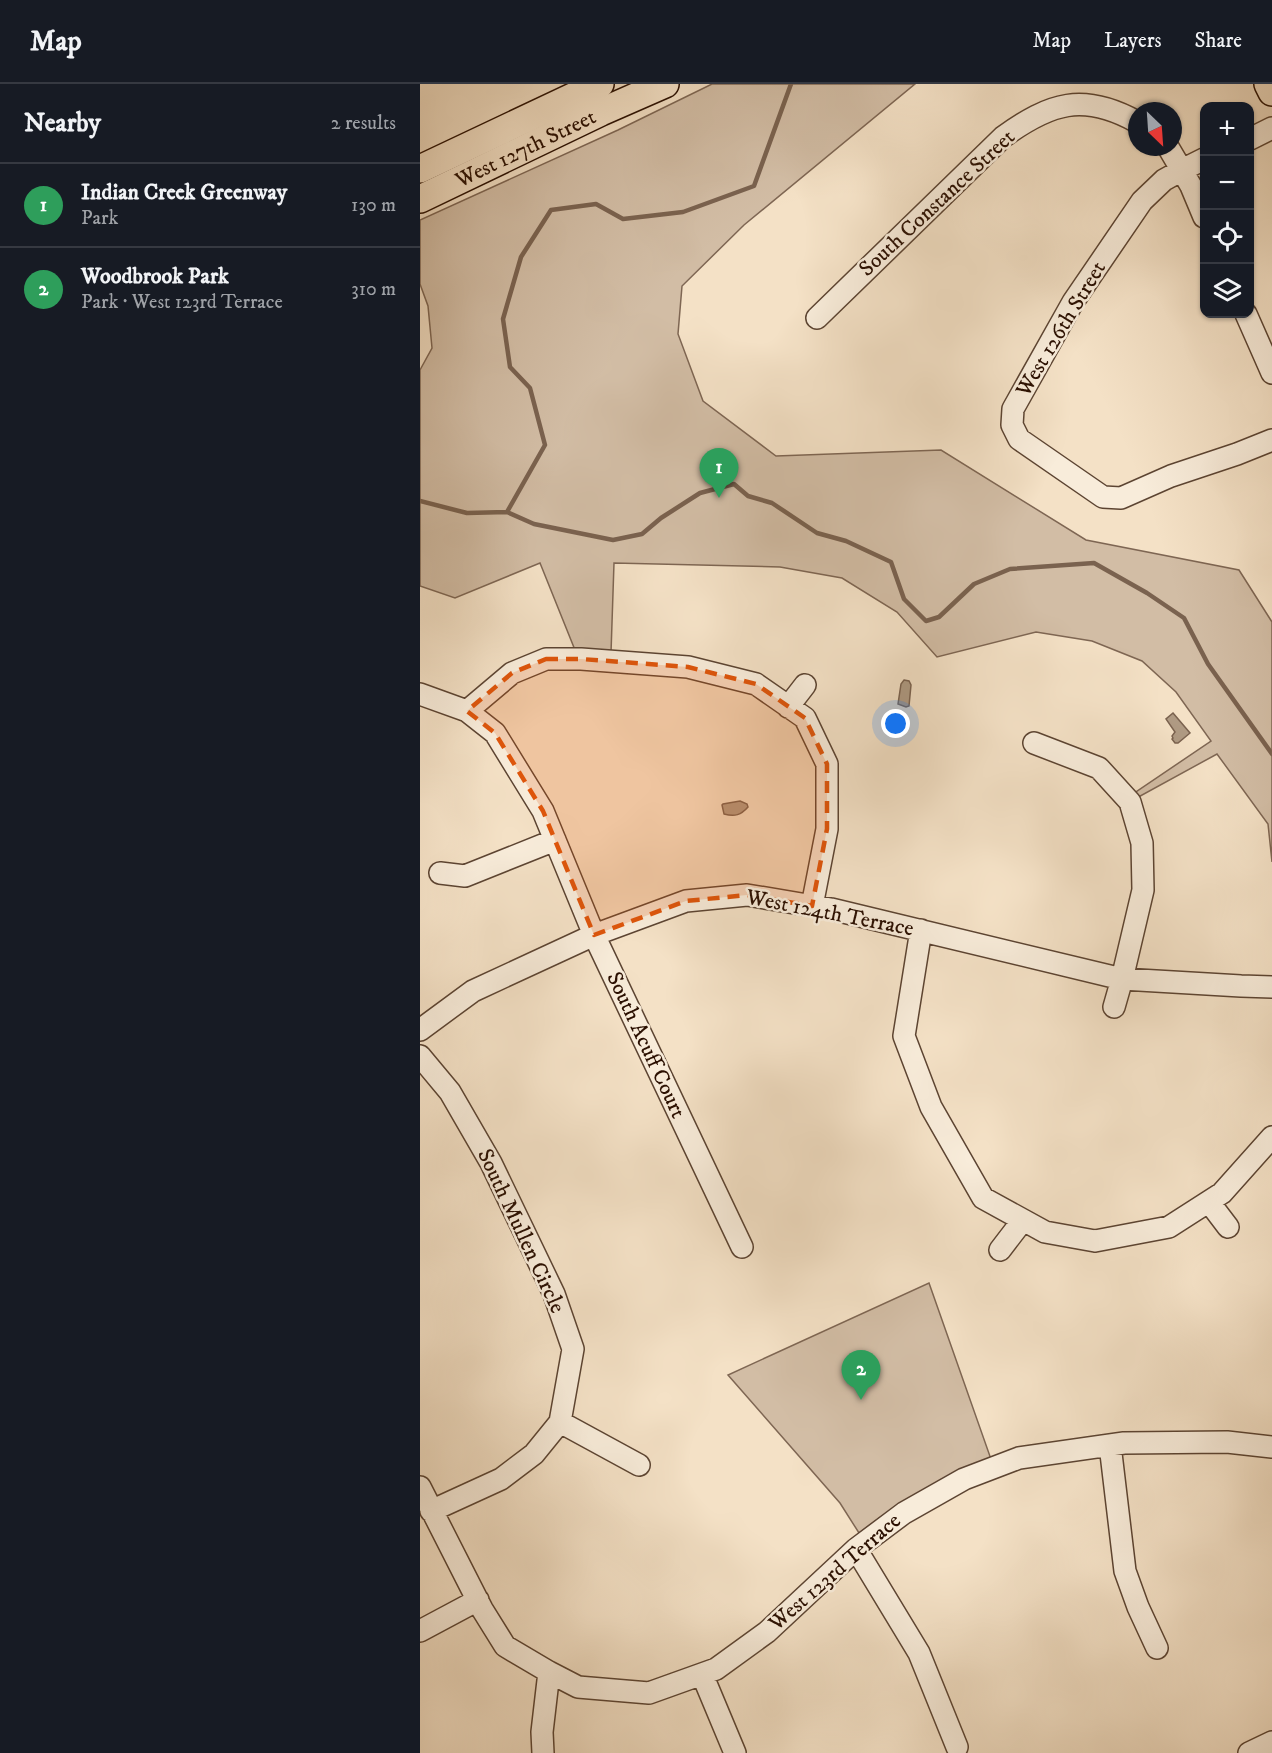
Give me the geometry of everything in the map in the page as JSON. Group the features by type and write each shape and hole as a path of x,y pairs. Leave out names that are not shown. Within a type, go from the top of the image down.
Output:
{"main road":[{"name":"West 127th Street","path":"420,169 595,92 665,84"},
{"path":"1268,84 1272,92"},
{"name":"West 127th Street","path":"420,199 595,92"}],"street":[{"name":"South Constance Street","path":"817,318 1004,137 1027,120 1044,111 1071,105 1088,105 1113,111 1128,118"},
{"path":"1254,137 1272,128"},
{"path":"1173,156 1191,186 1201,210"},
{"name":"West 126th Street","path":"1200,161 1164,180 1142,201 1073,302 1013,409 1012,425 1019,439 1104,497 1121,498 1171,476 1272,440"},
{"path":"1248,318 1272,373"},
{"path":"467,711 512,673 546,659 580,659 688,667 756,684 805,718 827,764 827,829 812,906"},
{"path":"788,707 805,685"},
{"name":"South Acuff Court","path":"420,694 467,711 495,733 543,811 594,935 742,1247"},
{"path":"1034,743 1099,768 1130,802 1142,843 1143,890 1114,1007"},
{"path":"440,873 465,876 555,840"},
{"name":"West 124th Terrace","path":"420,1030 473,991 594,935 687,901 747,895 812,906 921,930 1122,979 1272,987"},
{"path":"921,930 904,1036 931,1107 983,1198 1045,1232 1095,1241 1169,1227 1222,1193 1272,1137"},
{"name":"South Mullen Circle","path":"420,1056 450,1092 491,1163 555,1294 573,1349 560,1422 534,1454 501,1479 431,1511"},
{"path":"1209,1202 1228,1227"},
{"path":"1000,1250 1023,1220"},
{"path":"560,1422 639,1465"},
{"name":"West 123rd Terrace","path":"420,1487 478,1600 505,1646 578,1687 649,1693 717,1669 767,1632 856,1549 904,1513 964,1479 1019,1458 1124,1443 1227,1442 1272,1447"},
{"path":"1110,1445 1125,1571 1138,1607 1157,1648"},
{"path":"856,1549 919,1653 957,1747"},
{"path":"420,1631 478,1600"},
{"path":"543,1753 542,1732 549,1672"},
{"path":"702,1674 735,1753"},
{"path":"1249,1753 1272,1742"}],"highlighted area":[{"path":"546,659 581,659 688,667 756,684 805,718 827,764 827,829 812,906 747,895 686,901 594,935 543,811 495,733 467,711 512,673"}],"shaded area":[{"path":"712,84 915,84 744,225 682,286 678,334 703,401 776,456 941,450 1086,540 1239,570 1272,622 1272,862 1268,824 1217,754 1133,800 1130,796 1211,741 1176,692 1142,661 1092,641 1036,632 937,657 897,612 842,578 780,567 614,563 611,653 575,650 540,563 455,598 420,586 420,370 432,348 428,306 420,284 420,220 618,130"},
{"path":"904,680 909,681 911,685 909,706 906,707 898,704 901,684"},
{"path":"1173,713 1190,733 1178,743 1172,739 1175,732 1166,719"},
{"path":"740,801 748,807 743,812 738,815 724,814 723,804"},
{"path":"929,1283 992,1462 929,1489 881,1517 859,1533 840,1503 728,1375"}],"waterway":[{"path":"420,501 467,513 507,512 545,445 530,388 510,367 503,319 521,257 551,210 596,204 623,219 683,212 754,186 791,84"},
{"path":"507,512 534,524 613,540 642,534 661,518 700,493 734,484 748,496 772,503 817,533 846,541 891,562 904,599 926,621 939,617 974,584 1010,569 1094,563 1147,593 1184,618 1208,664 1272,754"}],"place":[{"name":"Indian Creek Greenway","path":"719,498"},
{"name":"Woodbrook Park","path":"861,1400"}]}
